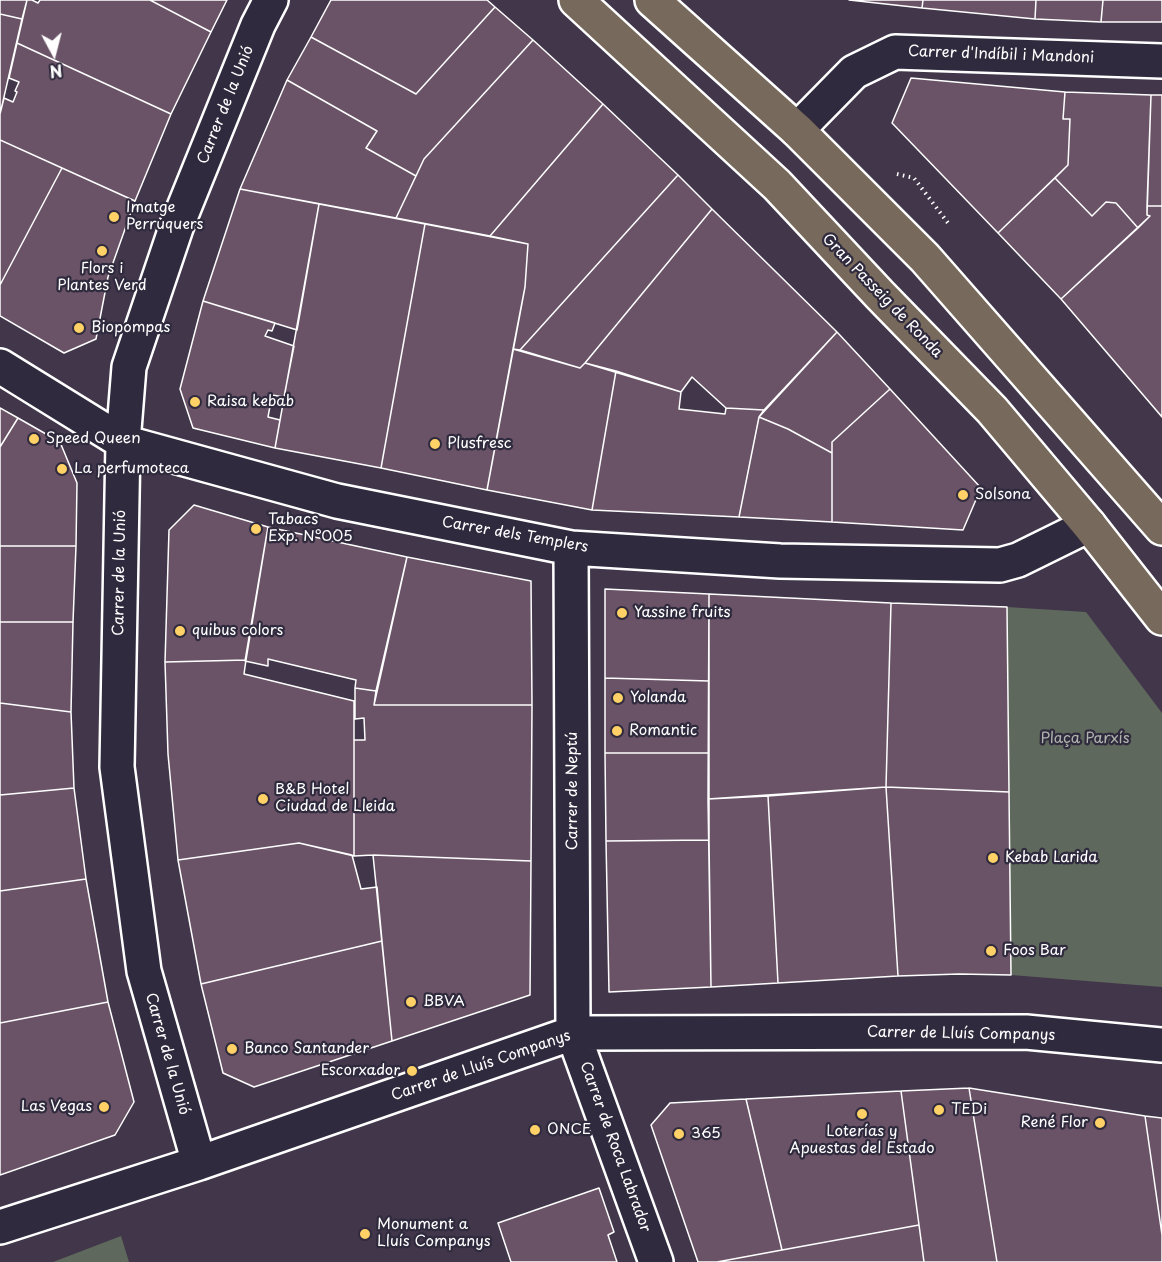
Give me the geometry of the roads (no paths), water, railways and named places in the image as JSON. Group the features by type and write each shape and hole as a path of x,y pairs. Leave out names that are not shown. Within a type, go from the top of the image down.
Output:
{"main road":[{"name":"Gran Passeig de Ronda","path":"576,0 777,185 992,410 1089,525 1162,618"},
{"path":"652,0 797,130 925,258 1162,528"}],"street":[{"name":"Carrer de la Unió","path":"199,1163 144,971 117,767 123,442 129,367 173,236 254,36 271,0"},
{"name":"Carrer d'Indíbil i Mandoni","path":"797,130 854,72 895,52 1162,61"},
{"name":"Carrer dels Templers","path":"0,366 123,442 337,501 571,548 780,561 999,565 1018,560 1089,525"},
{"name":"Carrer de Neptú","path":"571,548 573,1033"},
{"name":"Carrer de Lluís Companys","path":"0,1227 199,1163 573,1033 1026,1032 1162,1045"},
{"name":"Carrer de Roca Labrador","path":"573,1033 656,1262"}],"place":[{"name":"Imatge Perruquers","path":"114,217"},
{"name":"Flors i Plantes Verd","path":"102,251"},
{"name":"Biopompas","path":"79,328"},
{"name":"Raisa kebab","path":"195,402"},
{"name":"Speed Queen","path":"34,439"},
{"name":"Plusfresc","path":"435,444"},
{"name":"La perfumoteca","path":"62,469"},
{"name":"Solsona","path":"963,495"},
{"name":"Tabacs Exp. N°005","path":"256,529"},
{"name":"Yassine fruits","path":"622,613"},
{"name":"quibus colors","path":"180,631"},
{"name":"Yolanda","path":"618,698"},
{"name":"Romantic","path":"617,731"},
{"name":"B&B Hotel Ciudad de Lleida","path":"263,799"},
{"name":"Kebab Larida","path":"993,858"},
{"name":"Foos Bar","path":"991,951"},
{"name":"BBVA","path":"411,1002"},
{"name":"Banco Santander","path":"232,1049"},
{"name":"Escorxador","path":"412,1071"},
{"name":"Las Vegas","path":"104,1107"},
{"name":"TEDi","path":"939,1110"},
{"name":"Loterías y Apuestas del Estado","path":"862,1114"},
{"name":"René Flor","path":"1100,1123"},
{"name":"ONCE","path":"535,1130"},
{"name":"365","path":"679,1134"},
{"name":"Monument a Lluís Companys","path":"365,1234"}],"park label":[{"name":"Plaça Parxís","path":"1085,739"}]}
